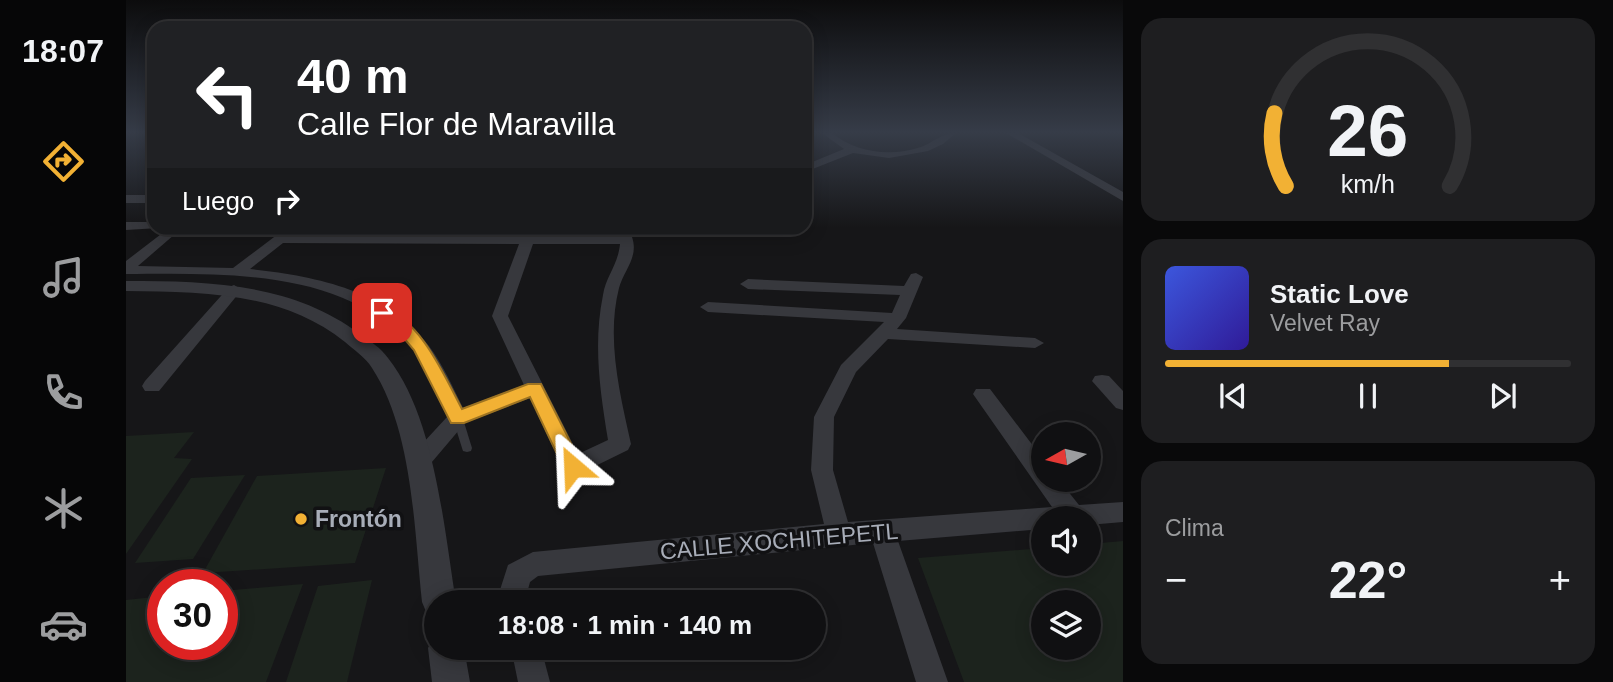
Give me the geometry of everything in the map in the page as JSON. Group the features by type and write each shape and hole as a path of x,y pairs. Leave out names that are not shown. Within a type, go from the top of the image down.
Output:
{"street":[{"path":"1067,165 1123,197"},
{"path":"126,199 147,199"},
{"path":"126,226 147,226"},
{"path":"126,269 167,235"},
{"path":"152,386 237,280 284,235"},
{"path":"279,239 357,243 527,238 628,240 625,262 612,286 607,314 607,380 620,444 573,467 500,316 525,252 527,238"},
{"path":"126,269 237,280 304,281 346,293 382,313 408,332 421,348 457,418"},
{"path":"126,286 208,287 237,280 309,310 347,332 380,363 398,395 418,463 437,590"},
{"path":"748,284 913,284 898,318 849,369 824,417 822,470 839,534"},
{"path":"708,307 898,318"},
{"path":"883,332 1035,343"},
{"path":"1102,382 1123,403"},
{"path":"418,463 457,418 535,388"},
{"path":"982,394 1031,460"},
{"name":"CALLE XOCHITEPETL","path":"1101,514 1123,512"},
{"name":"CALLE XOCHITEPETL","path":"514,590 518,574 533,564 839,534 1031,519"},
{"path":"882,531 932,682"},
{"path":"448,660 451,682"},
{"path":"529,660 534,682"}],"lane":[{"path":"457,418 467,448"}],"shaded area":[{"path":"194,432 174,458 192,459 126,554 126,436"},
{"name":"Frontón","path":"386,468 355,563 238,571 205,569 257,476"},
{"path":"245,475 193,559 135,563 191,478"},
{"path":"1123,541 1123,682 964,682 918,558 1031,549 1031,576 1101,576 1101,543"},
{"path":"372,580 347,682 286,682 318,586"},
{"path":"303,584 266,682 126,682 126,600 147,598 147,660 238,660 238,590"}],"place":[{"name":"Frontón","path":"301,519"}],"route":[{"path":"382,313 408,332 421,348 457,418 535,388 573,467"}]}
